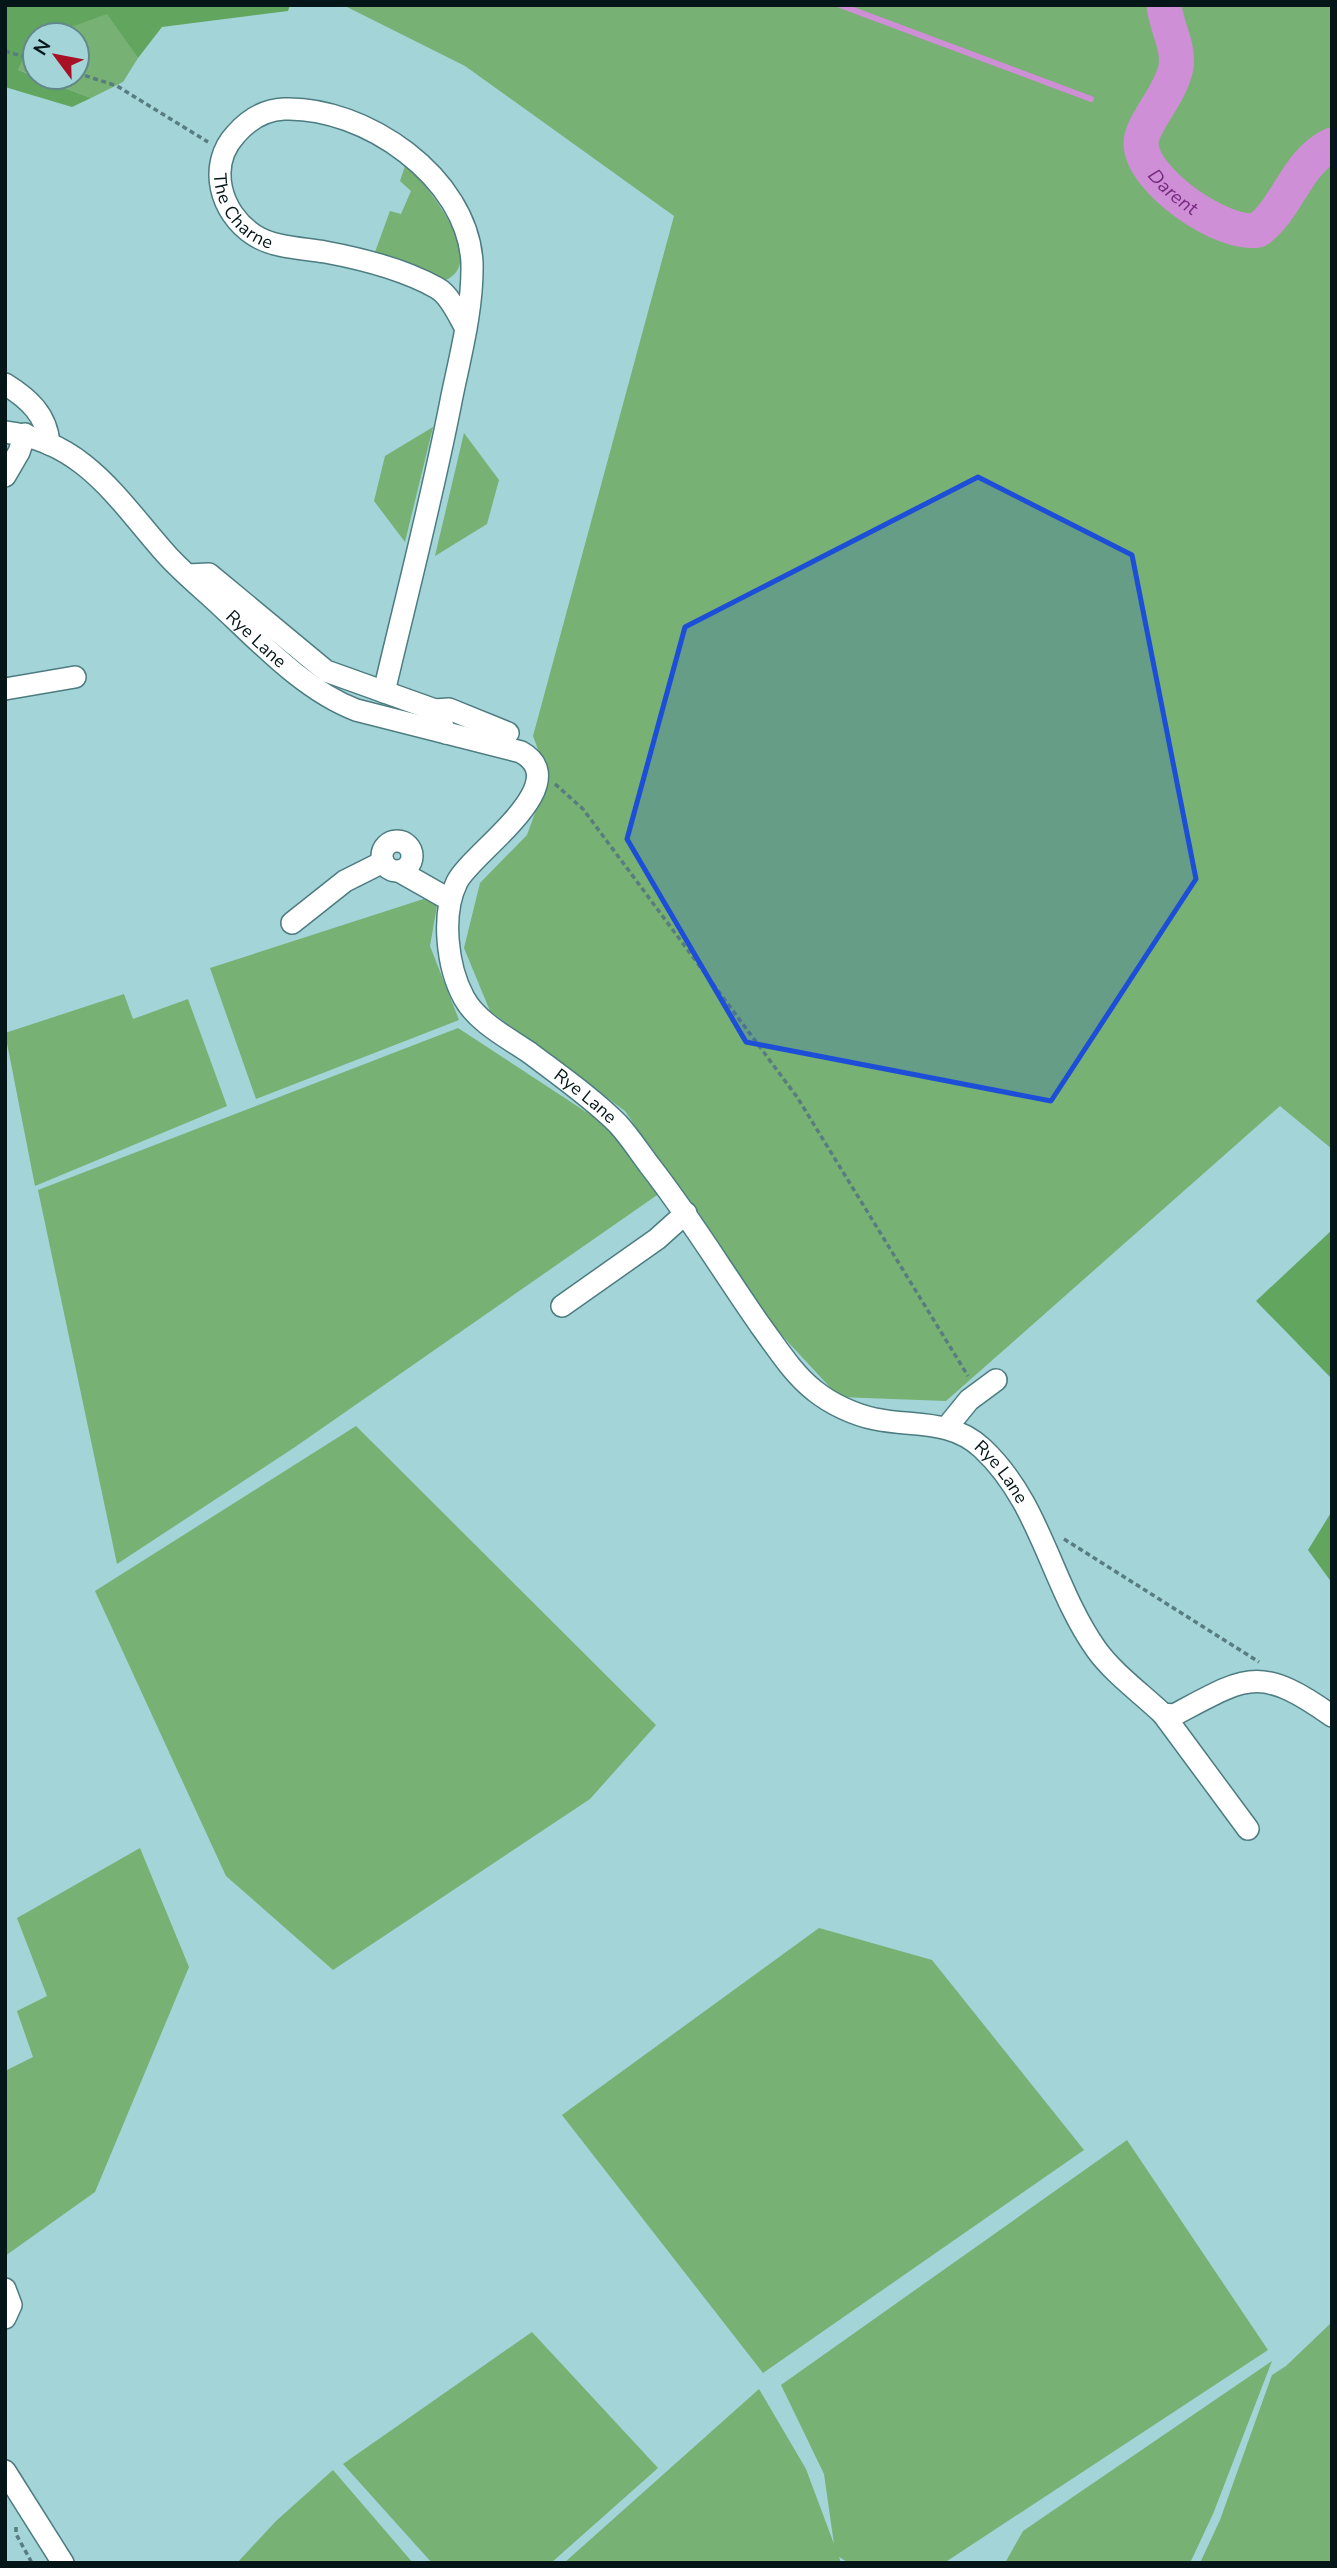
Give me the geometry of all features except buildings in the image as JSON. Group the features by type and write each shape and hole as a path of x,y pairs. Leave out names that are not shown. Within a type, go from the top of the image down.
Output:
{"street":[{"name":"The Charne","path":"384,692 466,328 472,262 468,239 458,210 414,157 384,136 324,113 303,109 270,110 246,122 223,150 218,172 222,190 242,224 254,235 271,243 372,262 440,289 466,328"},
{"path":"5,384 38,411 48,426 49,444"},
{"path":"5,476 19,452 15,433"},
{"name":"Rye Lane","path":"15,433 74,454 95,471 188,575 277,658 331,699 356,710 521,752 531,760 536,771 533,793 519,815 466,867 450,900 446,922 450,953 464,999 482,1020 552,1069 618,1125 686,1213 774,1343 817,1394 851,1412 877,1419 947,1427 980,1446 1004,1472 1035,1520 1064,1592 1097,1651 1163,1714 1248,1829"},
{"path":"188,575 209,574 326,671 435,710 449,709 508,733"},
{"path":"5,689 75,677"},
{"path":"435,710 446,733"},
{"path":"292,923 345,881 391,867 450,900"},
{"path":"562,1306 657,1240 686,1213"},
{"path":"947,1427 969,1400 996,1380"},
{"path":"1163,1714 1174,1716 1234,1683 1271,1682 1332,1716"},
{"path":"5,2289 11,2305 5,2318"},
{"path":"5,2471 36,2515 63,2563"}],"path":[{"path":"91,78 117,86 223,150"},
{"path":"536,771 548,777 583,809 797,1097 971,1382 969,1400"},
{"path":"1035,1520 1150,1597 1257,1660 1271,1682"}],"highlighted area":[{"path":"978,477 1132,555 1196,879 1051,1101 746,1042 627,839 685,627"}],"green space":[{"path":"5,5 290,5 288,11 162,27 138,58 107,14 88,21 21,21 21,64 18,70 21,71 21,91 73,91 91,98 72,107 5,87"},
{"path":"343,5 1332,5 1332,1149 1280,1106 946,1401 839,1397 776,1329 625,1111 490,1011 464,948 480,883 527,835 548,777 533,736 674,216 465,66"},
{"path":"107,13 138,58 123,82 91,98 73,91 91,91 91,21 86,21"},
{"path":"406,163 438,204 457,239 461,256 458,270 446,280 375,252 390,211 401,214 411,191 400,181"},
{"path":"433,427 405,542 374,501 385,456"},
{"path":"464,433 499,480 487,524 435,556"},
{"path":"439,894 430,946 459,1020 256,1099 210,968"},
{"path":"124,994 133,1019 188,999 227,1106 35,1186 5,1033"},
{"path":"458,1028 609,1127 660,1193 295,1447 117,1564 38,1190"},
{"path":"1332,1230 1332,1379 1256,1301"},
{"path":"356,1426 656,1725 590,1799 333,1970 226,1876 95,1591"},
{"path":"1332,1511 1332,1583 1308,1550"},
{"path":"140,1848 189,1967 95,2192 5,2256 5,2071 33,2057 17,2011 47,1996 17,1918"},
{"path":"819,1928 932,1960 1084,2150 763,2373 562,2115"},
{"path":"1127,2140 1268,2350 944,2563 849,2563 839,2557 841,2563 564,2563 759,2389 806,2469 834,2544 824,2474 781,2385"},
{"path":"1332,2322 1332,2563 1200,2563 1220,2520 1272,2375 1286,2366"},
{"path":"532,2332 658,2468 551,2563 432,2563 343,2464"},
{"path":"1272,2361 1213,2514 1190,2563 1005,2563 1023,2531"},
{"path":"333,2470 413,2563 237,2563 276,2521"}],"waterway":[{"path":"840,5 1091,99"},
{"name":"Darent","path":"1164,5 1176,51 1176,67 1168,88 1145,128 1141,144 1145,159 1169,189 1187,204 1225,225 1243,230 1258,230 1277,210 1309,162 1332,145"}]}
